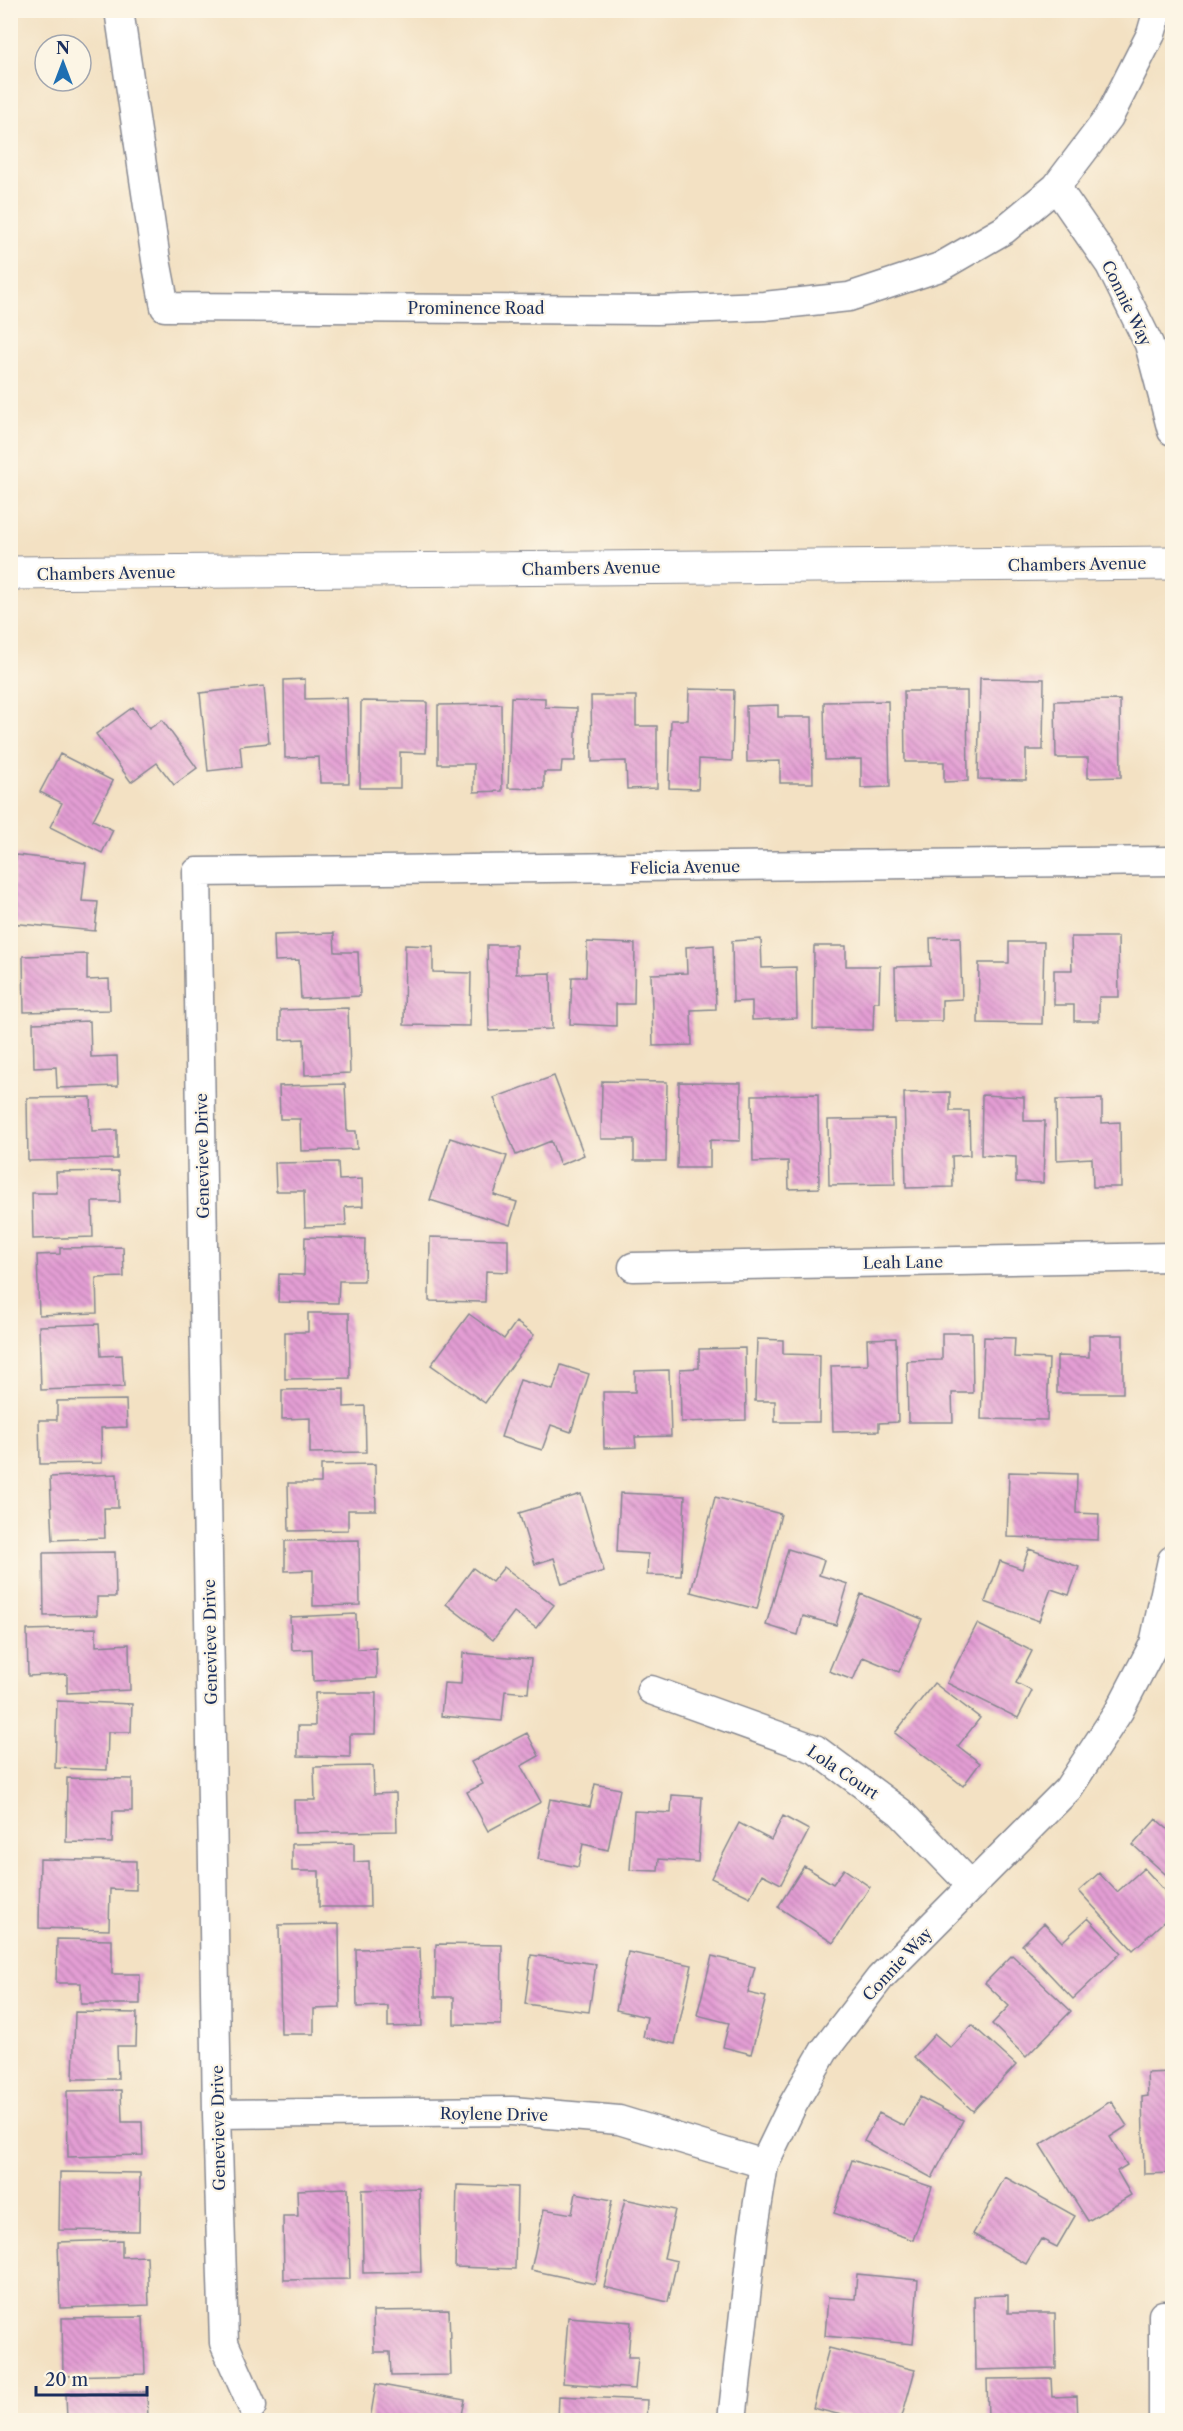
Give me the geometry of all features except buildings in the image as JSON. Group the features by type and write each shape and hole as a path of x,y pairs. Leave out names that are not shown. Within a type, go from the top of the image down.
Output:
{"street":[{"name":"Prominence Road","path":"119,10 165,307 657,310 764,306 849,297 940,267 1004,230 1056,187"},
{"path":"1056,187 1109,117 1151,34 1158,10"},
{"name":"Connie Way","path":"1056,187 1110,265 1149,344 1173,431"},
{"name":"Chambers Avenue","path":"10,573 1173,563"},
{"name":"Felicia Avenue","path":"197,872 1173,861"},
{"name":"Genevieve Drive","path":"197,872 217,2114 224,2343 252,2406"},
{"name":"Leah Lane","path":"633,1267 1173,1257"},
{"name":"Connie Way","path":"732,2421 751,2244 764,2164 792,2106 824,2051 880,1978 1068,1789 1119,1711 1154,1644 1173,1560"},
{"name":"Lola Court","path":"651,1690 815,1749 900,1812 972,1886"},
{"name":"Roylene Drive","path":"217,2114 512,2111 619,2120 764,2164"},
{"path":"1163,2315 1163,2421"}]}
